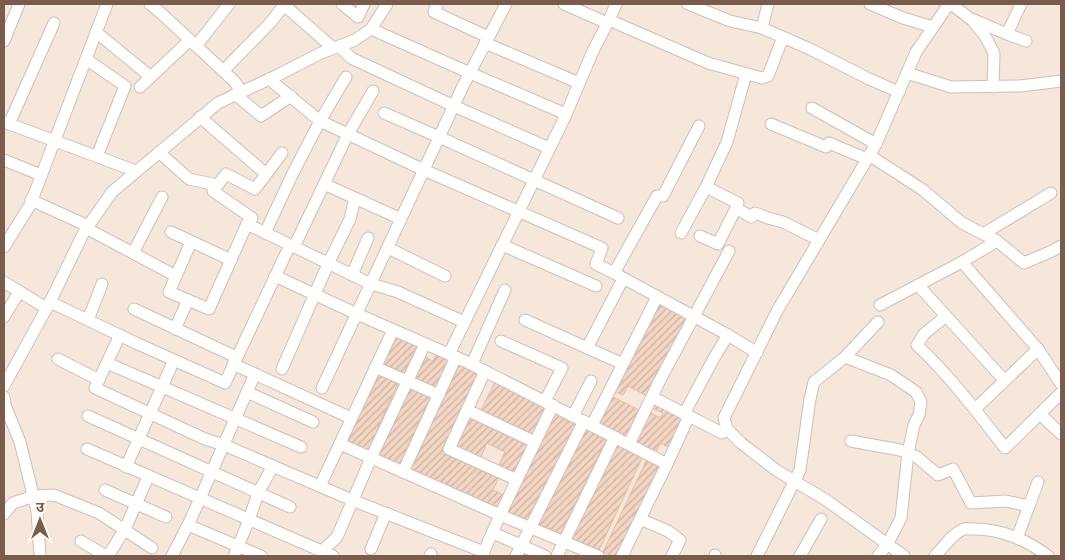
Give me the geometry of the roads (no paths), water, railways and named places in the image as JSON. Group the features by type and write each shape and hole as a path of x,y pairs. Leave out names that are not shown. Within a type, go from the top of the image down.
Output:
{"street":[{"path":"4,40 7,22 19,4"},
{"path":"150,4 234,81 239,93 261,116 291,96"},
{"path":"140,87 193,43 229,4"},
{"path":"223,71 271,22 284,4 351,58 549,148"},
{"path":"342,4 358,17 364,4"},
{"path":"4,386 48,305 87,227 112,192 218,102 321,53 355,40 371,29 387,4"},
{"path":"437,4 434,12 487,40 579,84"},
{"path":"564,4 708,63 762,78 768,76 783,37"},
{"path":"403,472 439,395 464,322 566,114 593,50 616,4"},
{"path":"688,4 730,21 762,28 899,92"},
{"path":"762,28 768,4"},
{"path":"870,4 903,18 933,27"},
{"path":"904,556 826,500 776,470 741,443 727,429 724,418 777,311 876,144 916,52 950,4 972,20 1026,41"},
{"path":"1007,34 1021,4"},
{"path":"4,247 30,204 86,59 104,5"},
{"path":"322,388 439,137 505,5"},
{"path":"972,20 985,36 994,53 993,87"},
{"path":"54,23 6,123 136,171"},
{"path":"371,29 566,114"},
{"path":"96,32 151,77"},
{"path":"86,59 125,86 96,156"},
{"path":"907,73 951,87 1020,86 1061,81"},
{"path":"681,232 706,187 727,142 746,74"},
{"path":"265,233 293,173 346,76"},
{"path":"269,79 320,121 424,170 602,248 596,264 728,335 756,353"},
{"path":"4,282 19,292 88,320 225,383 275,276 324,184 348,134 373,91"},
{"path":"812,108 876,144"},
{"path":"384,113 618,218"},
{"path":"200,117 266,174"},
{"path":"771,124 826,146 829,143 868,157 923,190 962,224 997,241 1024,263 1061,246"},
{"path":"587,348 658,196 662,196 698,126"},
{"path":"159,152 189,179 217,185"},
{"path":"191,242 169,292 209,310 247,224 252,218 213,191 226,174 255,189 282,153"},
{"path":"4,160 41,175"},
{"path":"324,184 401,218"},
{"path":"700,236 718,244 738,203 706,187"},
{"path":"983,234 1050,193"},
{"path":"133,253 162,198"},
{"path":"282,369 350,219 355,198"},
{"path":"31,200 87,227 176,276"},
{"path":"736,208 751,216 755,213 783,222 819,240"},
{"path":"247,224 371,284 398,292 464,322"},
{"path":"171,232 231,260"},
{"path":"352,275 368,238"},
{"path":"880,305 962,262 997,241"},
{"path":"502,245 596,286"},
{"path":"388,248 445,276"},
{"path":"629,444 729,251"},
{"path":"962,262 1038,349 1061,384"},
{"path":"275,276 472,364 667,464"},
{"path":"88,320 102,284"},
{"path":"918,285 1004,380"},
{"path":"472,364 505,290"},
{"path":"4,317 19,292"},
{"path":"519,551 588,423 623,364 657,297"},
{"path":"175,329 188,300"},
{"path":"134,309 235,361 255,374 351,418"},
{"path":"946,316 924,334 918,345 975,409 1005,448 1061,393"},
{"path":"525,320 623,364"},
{"path":"757,556 800,470 814,382 845,357 878,322"},
{"path":"320,486 393,330"},
{"path":"120,335 95,388 205,439 224,445 483,554 535,442 562,368 501,341"},
{"path":"622,556 667,464 687,415 714,358 728,335"},
{"path":"322,551 337,537 371,458 425,344"},
{"path":"975,409 1038,349"},
{"path":"845,357 891,375 916,392 921,402 908,453 901,518 887,545 878,556"},
{"path":"58,359 99,380"},
{"path":"126,467 174,360"},
{"path":"107,363 301,446"},
{"path":"375,367 439,395"},
{"path":"485,371 449,449 517,480"},
{"path":"177,555 255,374"},
{"path":"573,416 591,382"},
{"path":"247,392 313,422"},
{"path":"4,397 5,405 20,442 34,496 40,556"},
{"path":"652,397 722,433 727,429"},
{"path":"467,410 535,442"},
{"path":"1040,414 1061,434"},
{"path":"88,416 290,507"},
{"path":"557,556 615,437"},
{"path":"851,441 908,453 917,457 938,475 953,469 971,503 1006,501 1029,506"},
{"path":"340,444 598,556"},
{"path":"87,449 333,556"},
{"path":"236,552 258,493 273,466"},
{"path":"81,541 107,556 124,529 148,476"},
{"path":"1017,538 1038,482"},
{"path":"105,490 166,516"},
{"path":"4,514 13,503 34,496 54,495 99,513 152,548"},
{"path":"371,550 386,513"},
{"path":"640,518 668,531 680,540 672,556"},
{"path":"800,556 821,519"},
{"path":"188,526 236,552 261,556"},
{"path":"935,556 956,534 964,529 980,529 1010,535 1037,548 1048,556"},
{"path":"492,532 519,551 545,556"}]}
